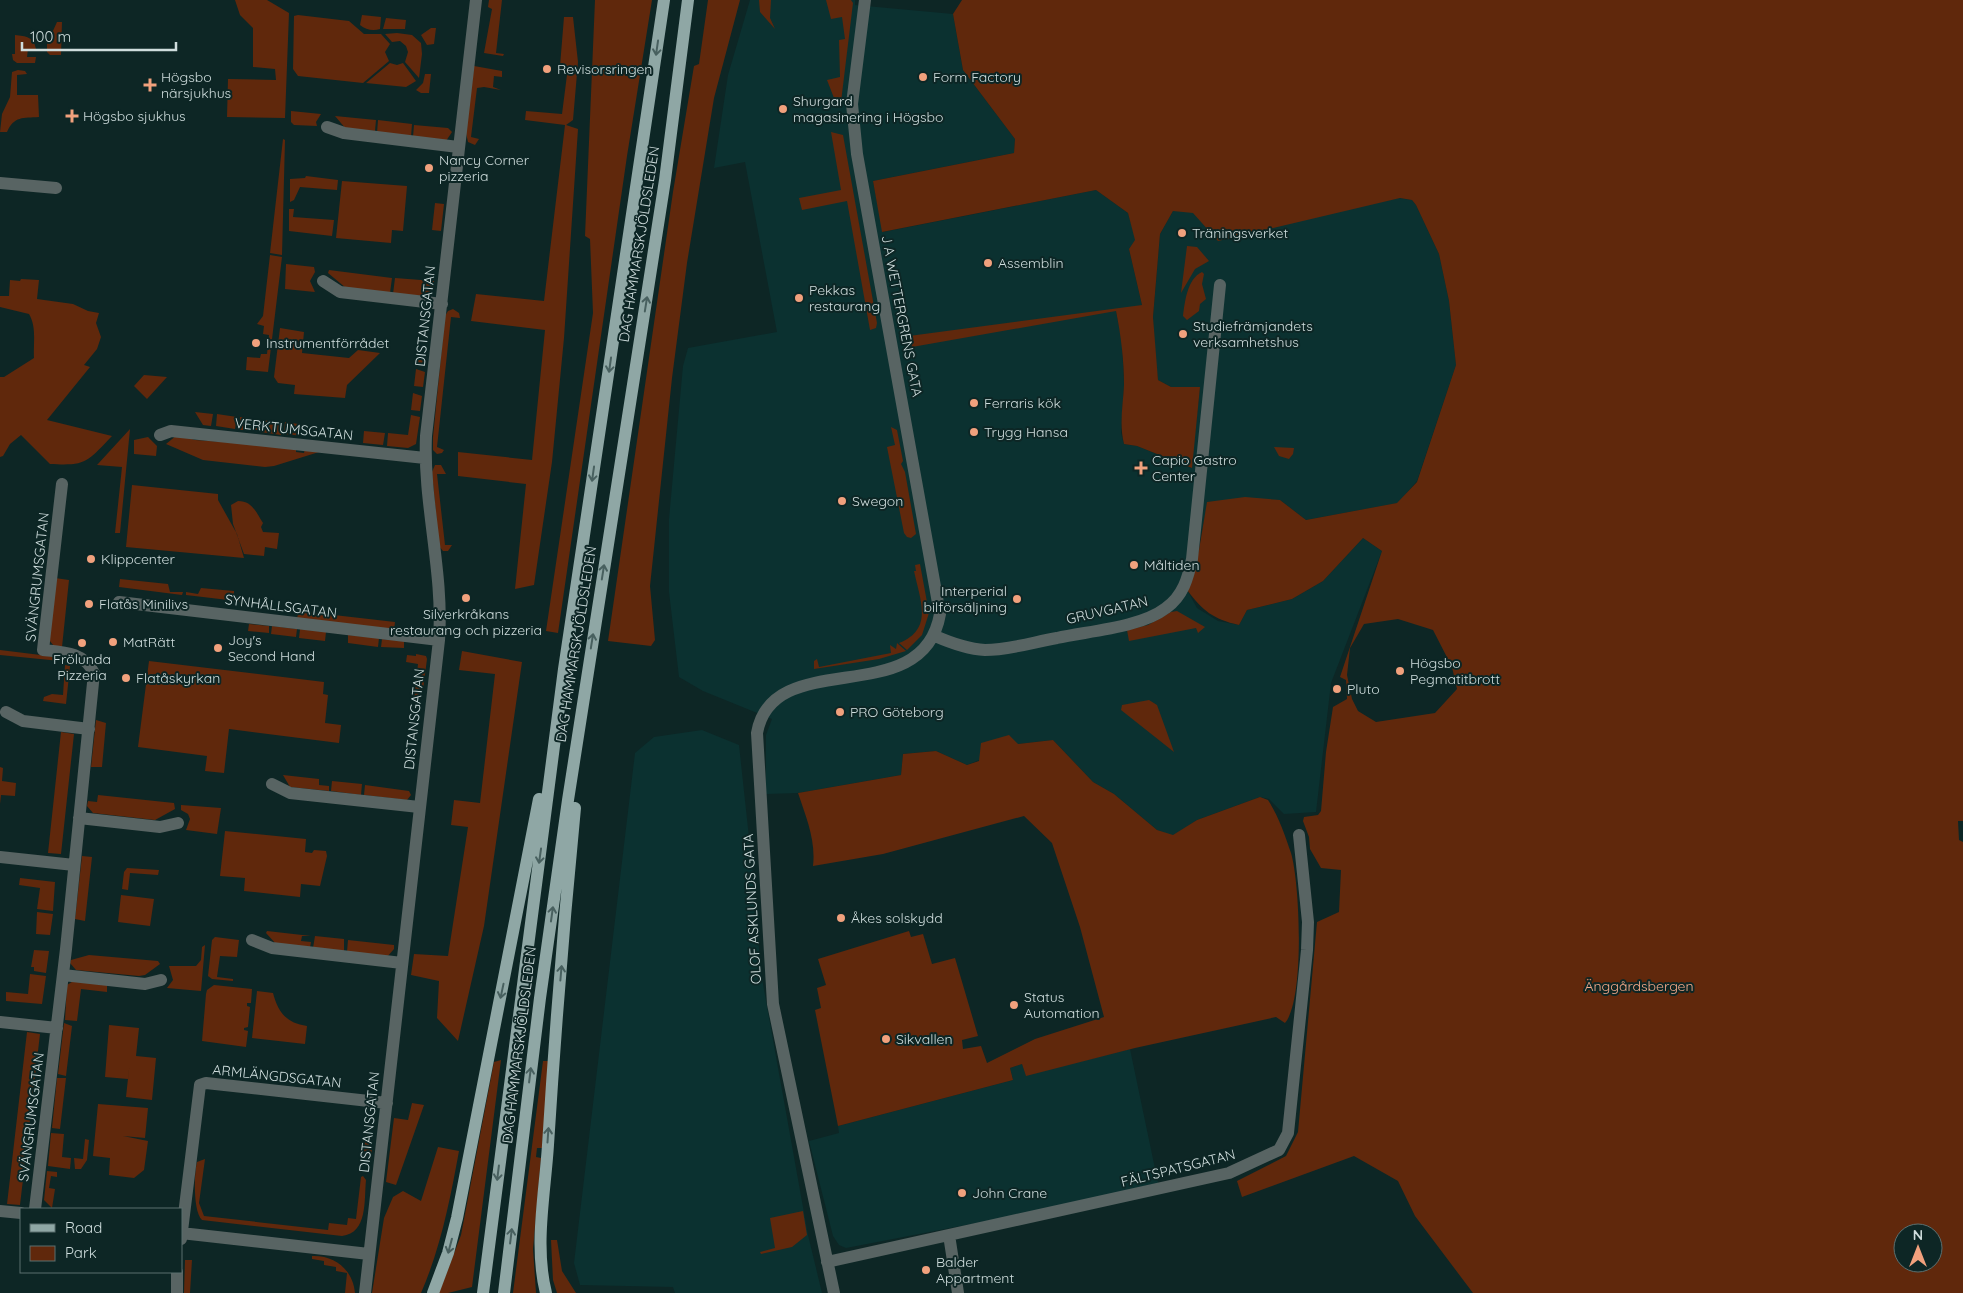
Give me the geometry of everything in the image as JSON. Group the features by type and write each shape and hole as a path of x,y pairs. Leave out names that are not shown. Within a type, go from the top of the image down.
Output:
{"main road":[{"name":"DAG HAMMARSKJÖLDSLEDEN","path":"483,1293 564,669 664,0"},
{"name":"DAG HAMMARSKJÖLDSLEDEN","path":"504,1293 540,998 588,661 665,180 688,0"},
{"path":"665,180 696,0"},
{"path":"546,1293 542,1266 542,1237 552,1086 588,661"},
{"path":"433,1293 448,1253 457,1218 564,669"},
{"path":"426,1293 437,1280"}],"street":[{"name":"DISTANSGATAN","path":"365,1293 439,640 437,583 425,458 458,147 476,0"},
{"name":"J A WETTERGRENS GATA","path":"865,0 854,81 854,126 864,194 938,595 940,614 935,636"},
{"path":"327,128 344,133 458,147"},
{"path":"0,183 56,188"},
{"path":"324,281 340,292 442,304"},
{"name":"GRUVGATAN","path":"935,636 965,648 987,650 1012,647 1154,616 1175,602 1184,588 1192,559 1220,285"},
{"name":"VERKTUMSGATAN","path":"160,435 171,431 425,458"},
{"name":"SVÄNGRUMSGATAN","path":"35,1208 63,975 94,673 91,667 75,654 43,650 62,484"},
{"name":"SYNHÅLLSGATAN","path":"119,602 439,640"},
{"name":"OLOF ASKLUNDS GATA","path":"834,1293 773,1004 757,733 763,716 781,696 809,684 887,670 908,662 926,649 935,636"},
{"path":"6,712 23,721 89,729"},
{"path":"272,784 290,793 419,807"},
{"path":"79,818 160,827 178,823"},
{"name":"FÄLTSPATSGATAN","path":"827,1262 1229,1173 1279,1150 1288,1133 1307,950 1308,922 1299,835"},
{"path":"0,857 74,864"},
{"path":"252,940 272,948 402,963"},
{"path":"63,975 145,984 161,980"},
{"path":"0,1022 57,1028"},
{"name":"ARMLÄNGDSGATAN","path":"182,1235 200,1085 206,1083 387,1103"},
{"path":"0,1211 20,1214"},
{"path":"182,1235 369,1254"},
{"path":"949,1235 958,1293"},
{"path":"170,1293 176,1275"},
{"path":"176,1275 177,1293"}],"shaded area":[{"path":"750,0 855,0 855,5 953,14 963,70 1015,139 1014,153 873,181 883,232 1096,190 1128,213 1136,240 1129,249 1142,305 1116,311 1122,342 1124,385 1121,433 1124,444 1137,446 1191,468 1200,387 1171,387 1158,380 1154,349 1153,317 1160,234 1173,211 1340,211 1399,198 1412,200 1416,205 1439,254 1449,301 1456,365 1417,481 1398,503 1306,520 1280,500 1208,502 1198,550 1186,588 1197,608 1218,621 1239,625 1247,610 1292,599 1323,581 1363,538 1382,551 1331,683 1316,812 1284,814 1269,799 1260,797 1197,820 1173,836 1157,830 1114,794 1093,782 1053,740 1018,744 967,765 936,751 903,754 901,775 798,793 766,794 766,735 772,719 703,691 679,677 669,592 669,519 683,366 688,348 777,332 745,162 714,168 728,75"},
{"path":"702,730 739,745 761,973 808,1235 822,1293 675,1293 673,1287 580,1285 574,1263 635,753 654,737"},
{"path":"1130,1049 1158,1183 1029,1213 846,1248 839,1245 833,1236 809,1141 839,1133 838,1126 1013,1080 1010,1068 1022,1064 1026,1075"}],"green space":[{"path":"235,0 267,0 289,13 285,118 227,117 228,79 276,80 275,69 253,67 253,28 240,15"},
{"path":"489,0 502,0 496,53 504,54 503,56 484,53 492,9 488,7"},
{"path":"595,0 652,0 627,156 558,633 546,631 593,313 590,239 585,236"},
{"path":"708,0 740,0 714,98 687,263 672,378 650,586 655,640 651,646 608,641 673,192 694,66 699,64"},
{"path":"759,0 771,0 770,18 775,29 760,12"},
{"path":"826,0 851,0 853,3 841,102 834,98 827,80 840,77 839,40 845,39 842,17 831,19"},
{"name":"Änggårdsbergen","path":"962,0 1963,0 1963,821 1958,821 1959,840 1963,842 1963,1293 1473,1293 1415,1216 1398,1181 1354,1156 1242,1197 1237,1181 1286,1156 1298,1132 1317,922 1339,912 1341,870 1321,868 1310,849 1309,837 1303,821 1304,817 1318,815 1321,811 1326,752 1333,707 1347,699 1346,680 1340,677 1382,551 1363,538 1323,581 1292,599 1247,610 1239,625 1222,620 1209,613 1187,590 1199,550 1207,502 1245,497 1280,500 1306,520 1397,503 1417,482 1456,365 1449,301 1439,254 1416,205 1412,200 1400,198 1218,241 1193,213 1173,211 1160,234 1153,317 1158,380 1171,387 1200,387 1192,468 1137,446 1124,444 1122,422 1123,366 1116,311 912,347 909,336 1142,305 1129,249 1135,240 1128,213 1096,190 882,232 873,181 1014,153 1015,139 963,70 953,14","holes":["1398,619 1433,630 1452,667 1457,689 1435,713 1376,722 1358,711 1352,699 1347,675 1350,648 1364,624"]},
{"path":"362,15 381,17 380,29 370,30 360,25"},
{"path":"294,16 349,21 364,34 381,34 390,44 385,52 389,61 363,83 298,76 293,69"},
{"path":"564,17 573,17 578,62 573,120 566,125 578,129 564,338 552,462 534,585 515,589 526,484 458,476 458,452 532,460 545,330 471,321 476,294 544,301 565,125 525,120 526,111 562,114 568,67 560,66"},
{"path":"386,18 406,20 405,29 383,29"},
{"path":"57,22 62,22 61,55 50,55 47,52 47,44"},
{"path":"431,28 436,28 434,44 427,45 421,35"},
{"path":"385,34 412,35 421,43 422,54 419,78 405,62 408,52 406,46 400,41 392,42"},
{"path":"15,35 26,37 33,42 36,49 28,49 27,57 36,57 35,63 17,63 13,60 12,54 15,54"},
{"path":"390,63 397,65 403,63 416,81 406,87 366,83"},
{"path":"474,66 502,71 502,77 494,76 493,87 501,90 484,87 477,88 471,137 479,139 475,145 468,142 466,133"},
{"path":"18,70 25,71 27,74 17,75 17,95 38,95 39,117 16,120 7,132 0,132 2,114 10,97 12,72"},
{"path":"425,74 431,74 429,93 421,93 416,90 423,83"},
{"path":"291,111 321,114 316,122 317,126 294,125 291,122"},
{"path":"335,116 376,120 375,131 346,129"},
{"path":"378,120 412,124 411,137 377,133"},
{"path":"414,125 448,128 452,132 446,141 413,137"},
{"path":"831,132 843,135 877,323 876,328 870,330 847,201 802,210 799,198 841,190"},
{"path":"283,139 285,140 282,255 270,253"},
{"path":"306,176 338,180 337,190 300,187 294,200 290,202 290,179 305,178"},
{"path":"342,181 407,186 403,231 392,230 391,243 336,238"},
{"path":"435,203 444,204 441,231 432,230"},
{"path":"289,209 294,209 293,217 334,220 332,236 289,231"},
{"path":"1187,246 1197,247 1209,261 1195,269 1181,293"},
{"path":"270,255 282,257 268,372 246,370 247,357 260,358 261,354 267,354 269,335 263,334 264,326 257,324 263,316"},
{"path":"286,264 314,267 315,272 310,281 315,292 285,289"},
{"path":"329,270 392,278 390,293 346,288 328,273"},
{"path":"1202,272 1204,274 1202,284 1206,299 1200,304 1199,311 1187,320 1183,316 1188,291 1193,280"},
{"path":"395,278 434,281 434,289 426,296 393,294"},
{"path":"21,279 39,280 37,299 73,304 88,311 99,313 96,323 101,337 97,349 84,365 90,367 47,420 112,436 91,457 79,463 50,464 21,435 10,444 3,456 0,457 0,377 4,377 34,358 34,330 29,314 0,307 0,296 9,296 10,280 20,281"},
{"path":"453,309 459,313 460,318 451,317 437,447 444,450 442,453 437,454 433,450 433,437 445,316 448,311"},
{"path":"280,328 304,332 302,353 349,358 358,350 380,353 347,385 345,398 294,394 295,385 278,383 274,377"},
{"path":"418,347 427,350 425,365 416,364"},
{"path":"416,369 425,372 423,387 414,386"},
{"path":"144,375 167,377 147,399 134,386"},
{"path":"413,393 422,396 420,411 411,410"},
{"path":"195,412 213,414 211,426 203,425"},
{"path":"217,414 237,417 235,429 216,426"},
{"path":"411,415 420,417 416,444 408,448 387,446 388,433 408,435"},
{"path":"240,417 260,420 259,430 240,430"},
{"path":"262,420 282,423 281,435 261,432"},
{"path":"285,422 305,425 304,436 284,434"},
{"path":"891,427 897,430 903,461 901,464 905,472 916,534 911,538 907,537 904,533 887,447 895,445"},
{"path":"130,429 120,533 115,533 122,467 97,465"},
{"path":"364,431 385,433 383,445 363,443"},
{"path":"177,435 195,440 296,447 296,452 304,453 305,448 319,452 265,467 203,460 166,444"},
{"path":"148,437 157,446 156,456 134,454 134,440"},
{"path":"1274,447 1294,448 1293,454 1289,459 1279,456"},
{"path":"435,465 441,465 446,474 437,474 445,545 452,545 448,551 443,551 439,546 432,472"},
{"path":"132,485 218,494 218,500 237,534 244,558 126,547"},
{"path":"238,501 247,503 254,508 263,523 261,527 263,532 279,533 277,549 265,547 264,556 244,554 233,524 231,505"},
{"path":"920,564 929,613 922,635 907,650 899,643 910,637 917,630 921,622 921,603 914,571 916,571 915,565"},
{"path":"55,578 69,580 62,647 54,646 49,640"},
{"path":"120,579 168,584 170,592 183,592 182,595 119,587"},
{"path":"201,588 234,591 234,597 246,598 245,602 186,595 186,592 198,594"},
{"path":"299,611 395,622 394,630 297,618"},
{"path":"1177,611 1205,627 1198,633 1196,628 1129,641 1127,630 1148,625 1171,612"},
{"path":"249,624 269,626 269,633 248,631"},
{"path":"272,626 297,629 296,637 271,634"},
{"path":"300,629 326,632 325,641 299,638"},
{"path":"348,635 379,638 378,647 348,643"},
{"path":"382,639 404,641 404,648 381,647"},
{"path":"897,643 906,651 879,659 814,669 814,661 817,659 819,667 891,653 890,645 896,649"},
{"path":"0,650 65,658 70,662 0,655"},
{"path":"462,651 522,662 484,926 458,1041 437,1018 439,981 411,975 414,954 448,956 468,827 451,825 454,800 480,803 495,674 459,670"},
{"path":"416,654 426,656 427,659 423,690 414,699 418,664 406,662 407,655 416,656"},
{"path":"149,661 324,682 323,694 328,695 325,723 341,725 339,743 229,729 224,773 205,771 207,756 138,747"},
{"path":"65,665 70,666 66,704 43,701 44,697 52,694 63,695"},
{"path":"1149,700 1157,705 1174,752 1121,710 1122,705"},
{"path":"96,720 106,723 102,767 91,767"},
{"path":"61,732 74,734 61,854 48,853"},
{"path":"1009,735 1018,744 1053,740 1093,782 1114,794 1157,830 1173,835 1197,820 1260,797 1268,800 1284,832 1291,853 1297,889 1298,967 1296,991 1291,1010 1285,1023 1276,1017 1135,1048 1026,1076 1022,1064 1010,1068 1013,1080 838,1126 815,1010 821,1008 817,988 826,985 818,959 909,931 911,937 923,934 932,964 955,958 978,1036 962,1040 963,1049 981,1046 987,1063 1035,1039 1104,1017 1080,927 1052,843 1024,816 883,854 813,866 812,838 798,793 901,775 903,754 936,751 967,765 979,761 981,743"},
{"path":"0,767 3,768 2,781 16,783 15,796 1,795 0,804"},
{"path":"283,775 319,779 319,785 329,786 329,791 290,787"},
{"path":"332,781 362,784 361,795 331,791"},
{"path":"365,785 409,791 411,795 407,800 364,795"},
{"path":"98,795 174,803 175,809 155,820 93,813 87,806 88,801 97,802"},
{"path":"181,805 221,808 217,834 186,830 190,819 188,814 181,810"},
{"path":"225,831 306,839 305,852 312,853 314,850 326,851 327,856 320,886 301,884 300,897 244,891 245,878 220,876"},
{"path":"82,856 92,857 85,921 75,919"},
{"path":"127,868 159,870 158,875 130,873 128,890 122,889 124,872"},
{"path":"20,878 55,882 53,911 37,909 40,888 19,885"},
{"path":"121,895 154,899 150,926 118,922"},
{"path":"37,912 53,914 50,935 36,934"},
{"path":"267,931 311,936 302,936 301,941 311,942 310,948 276,944 266,933"},
{"path":"315,936 344,939 344,952 313,948"},
{"path":"215,937 239,940 237,957 220,956 217,977 233,979 233,981 212,979 208,976 212,940"},
{"path":"348,940 394,945 394,949 387,957 347,952"},
{"path":"205,945 201,991 167,988 173,980 169,966 196,966 201,960 202,947"},
{"path":"34,950 49,951 46,973 34,971 34,967 31,967"},
{"path":"89,955 158,961 160,964 145,975 139,976 76,970 70,963 71,960"},
{"path":"30,974 46,976 42,1004 6,1001 6,992 28,994"},
{"path":"75,980 107,983 107,992 81,989 77,1021 65,1020 67,985"},
{"path":"214,985 252,989 251,1003 247,1003 247,1006 250,1007 248,1027 244,1028 244,1030 248,1031 246,1047 202,1041 206,994 207,990"},
{"path":"257,991 273,993 277,1006 284,1016 294,1022 307,1026 305,1044 252,1038"},
{"path":"64,1023 72,1026 66,1076 58,1074"},
{"path":"109,1025 139,1028 136,1056 156,1058 152,1100 126,1097 128,1079 105,1077"},
{"path":"27,1032 40,1034 20,1205 7,1204"},
{"path":"501,1060 472,1287 448,1293 439,1293 461,1235 494,1062"},
{"path":"543,1061 549,1061 542,1148 537,1148 536,1157 541,1158 533,1249 536,1293 513,1293"},
{"path":"57,1078 66,1078 60,1129 52,1128"},
{"path":"412,1103 424,1105 396,1185 386,1182 394,1118 408,1120"},
{"path":"98,1104 148,1108 145,1138 123,1136 148,1141 144,1170 134,1178 109,1175 110,1158 93,1156"},
{"path":"366,1132 370,1137 369,1147 372,1147 371,1160 368,1164 362,1164"},
{"path":"51,1133 64,1134 62,1157 71,1158 70,1169 48,1166"},
{"path":"85,1139 89,1140 87,1160 81,1169 75,1169 74,1158 83,1159"},
{"path":"438,1147 459,1151 439,1241 421,1293 372,1293 384,1218 393,1197 403,1191 421,1201"},
{"path":"205,1159 199,1203 204,1216 328,1230 329,1223 347,1225 348,1218 356,1219 361,1177 363,1176 366,1180 363,1214 360,1222 350,1234 342,1236 202,1220 197,1209 195,1175 197,1162"},
{"path":"47,1171 57,1172 57,1177 51,1176 49,1188 55,1189 52,1208 44,1200"},
{"path":"803,1211 807,1235 792,1247 761,1254 760,1252 775,1248 770,1218"},
{"path":"551,1240 557,1240 562,1271 576,1293 557,1293 553,1280"},
{"path":"312,1256 320,1256 335,1261 347,1271 354,1285 355,1293 345,1293 347,1273 336,1271 336,1267 324,1265 324,1261 312,1259"},
{"path":"185,1260 192,1260 190,1293 184,1293"}],"place":[{"name":"Revisorsringen","path":"547,69"},
{"name":"Form Factory","path":"923,77"},
{"name":"Högsbo närsjukhus","path":"150,85"},
{"name":"Shurgard magasinering i Högsbo","path":"783,109"},
{"name":"Högsbo sjukhus","path":"72,116"},
{"name":"Nancy Corner pizzeria","path":"429,168"},
{"name":"Träningsverket","path":"1182,233"},
{"name":"Assemblin","path":"988,263"},
{"name":"Pekkas restaurang","path":"799,298"},
{"name":"Studiefrämjandets verksamhetshus","path":"1183,334"},
{"name":"Instrumentförrådet","path":"256,343"},
{"name":"Ferraris kök","path":"974,403"},
{"name":"Trygg Hansa","path":"974,432"},
{"name":"Capio Gastro Center","path":"1141,468"},
{"name":"Swegon","path":"842,501"},
{"name":"Klippcenter","path":"91,559"},
{"name":"Måltiden","path":"1134,565"},
{"name":"Silverkråkans restaurang och pizzeria","path":"466,598"},
{"name":"Interperial bilförsäljning","path":"1017,599"},
{"name":"Flatås Minilivs","path":"89,604"},
{"name":"MatRätt","path":"113,642"},
{"name":"Frölunda Pizzeria","path":"82,643"},
{"name":"Joy's Second Hand","path":"218,648"},
{"name":"Högsbo Pegmatitbrott","path":"1400,671"},
{"name":"Flatåskyrkan","path":"126,678"},
{"name":"Pluto","path":"1337,689"},
{"name":"PRO Göteborg","path":"840,712"},
{"name":"Åkes solskydd","path":"841,918"},
{"name":"Status Automation","path":"1014,1005"},
{"name":"Sikvallen","path":"886,1039"},
{"name":"John Crane","path":"962,1193"},
{"name":"Balder Appartment","path":"926,1270"}]}
